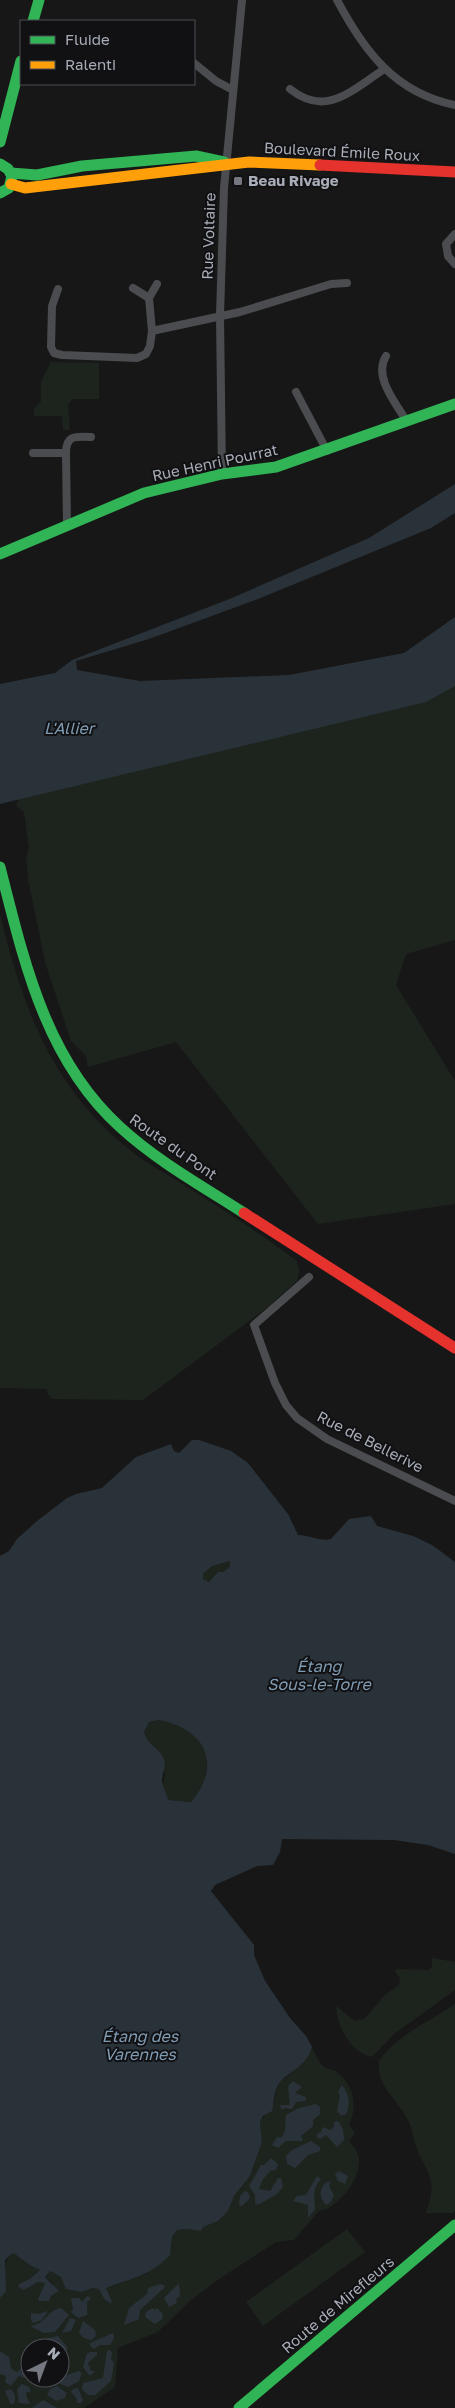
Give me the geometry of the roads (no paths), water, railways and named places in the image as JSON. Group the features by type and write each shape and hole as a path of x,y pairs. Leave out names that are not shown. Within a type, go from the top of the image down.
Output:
{"main road":[{"path":"33,20 39,0"},
{"path":"0,142 20,65"},
{"name":"Boulevard Émile Roux","path":"11,178 82,166 196,156 228,162 455,172"},
{"path":"0,164 11,178 0,193"},
{"name":"Rue Henri Pourrat","path":"0,554 144,493 222,474 276,467 327,451 455,404"},
{"name":"Route du Pont","path":"0,867 36,1002 68,1069 92,1101 132,1140 455,1348"},
{"name":"Route de Mirefleurs","path":"239,2408 455,2225"}],"street":[{"name":"Rue Voltaire","path":"222,474 220,315 224,188 228,162 232,89 242,0"},
{"path":"337,0 383,70 410,89 455,105"},
{"path":"195,64 216,81 232,89"},
{"path":"290,89 302,99 316,103 332,101 383,70"},
{"path":"455,234 446,244 448,256 455,264"},
{"path":"152,330 220,315 331,284 347,283"},
{"path":"58,289 52,306 50,347 54,353 62,355 137,358 146,354 152,330 149,298 157,284"},
{"path":"133,288 149,298"},
{"path":"386,356 381,364 381,375 407,422"},
{"path":"296,392 327,451"},
{"path":"67,524 66,443 74,436 92,436"},
{"path":"34,453 66,453"},
{"name":"Rue de Bellerive","path":"309,1277 254,1325 269,1369 286,1405 306,1425 327,1439 455,1501"}],"water":[{"name":"L'Allier","path":"455,484 455,513 431,528 258,599 149,639 76,661 77,670 140,681 289,675 404,653 455,617 455,686 426,702 0,804 0,684 55,673 72,660 232,598 369,538"},
{"path":"192,1440 199,1440 231,1451 248,1463 288,1514 298,1535 323,1540 331,1539 349,1519 371,1516 377,1526 413,1536 432,1545 455,1562 455,1854 428,1845 394,1840 282,1839 280,1852 273,1865 257,1866 215,1885 211,1891 254,1945 254,1955 265,1981 312,2047 303,2063 281,2081 276,2091 272,2111 263,2116 260,2122 262,2142 250,2176 234,2196 228,2211 218,2221 203,2227 201,2231 177,2230 172,2237 170,2255 163,2262 140,2276 106,2288 112,2301 111,2304 104,2299 99,2289 92,2288 82,2292 66,2289 61,2277 50,2271 45,2277 59,2291 51,2296 49,2301 39,2301 38,2299 45,2283 38,2282 24,2290 18,2287 19,2284 31,2278 40,2270 13,2253 5,2260 6,2291 0,2298 0,1556 9,1551 17,1539 37,1521 67,1498 102,1488 136,1457 171,1444 174,1451 179,1453","holes":["230,1561 230,1567 223,1572 218,1572 209,1582 203,1579 203,1574 212,1566","158,1720 174,1724 187,1731 198,1739 204,1750 207,1761 206,1774 201,1788 191,1802 168,1800 162,1783 165,1764 163,1758 149,1742 144,1732 149,1722"]},
{"path":"293,2081 302,2087 295,2093 306,2097 305,2101 296,2102 292,2109 285,2108 282,2110 280,2105 290,2105 288,2086"},
{"path":"342,2085 349,2103 346,2114 341,2116 337,2111 340,2096 338,2092"},
{"path":"316,2104 320,2107 320,2114 313,2120 313,2126 301,2136 302,2141 286,2141 278,2148 272,2145 277,2137 281,2138 285,2131 286,2115 299,2108"},
{"path":"338,2121 343,2129 344,2140 337,2147 326,2135 320,2139 317,2137 317,2134 321,2132 323,2127 330,2130 334,2127 334,2122"},
{"path":"311,2141 320,2147 320,2151 308,2155 295,2168 287,2164 286,2156 292,2150"},
{"path":"271,2158 278,2164 276,2170 270,2171 262,2181 259,2189 270,2191 278,2178 281,2178 283,2187 277,2194 258,2205 255,2203 255,2195 249,2186 261,2165 264,2165"},
{"path":"339,2171 348,2176 345,2184 338,2181 335,2174"},
{"path":"317,2176 321,2179 315,2191 315,2209 308,2218 308,2205 293,2201 297,2196 306,2195"},
{"path":"331,2181 329,2186 334,2195 331,2202 326,2205 321,2197 321,2192 325,2183"},
{"path":"245,2191 248,2192 250,2198 242,2206 239,2205 240,2196"},
{"path":"179,2283 180,2296 176,2299 177,2303 169,2307 164,2298"},
{"path":"160,2284 165,2286 164,2288 140,2310 139,2319 124,2325 129,2308 147,2294 148,2288"},
{"path":"87,2296 91,2298 87,2302 87,2315 78,2318 71,2312 73,2309 71,2298 79,2298 82,2302"},
{"path":"61,2308 69,2315 55,2332 44,2333 30,2326 40,2323 52,2311"},
{"path":"153,2308 155,2310 157,2308 163,2314 162,2319 155,2324 145,2317 146,2312"},
{"path":"48,2311 42,2320 33,2323 31,2320 31,2313 38,2314"},
{"path":"70,2318 76,2320 71,2331 62,2333"},
{"path":"83,2321 95,2330 96,2336 91,2340 84,2338 79,2333"},
{"path":"113,2333 114,2338 110,2345 100,2345 94,2349 90,2346 90,2343"},
{"path":"110,2350 112,2353 111,2359 114,2363 111,2381 95,2395 88,2395 82,2389 83,2383 103,2378 107,2351"},
{"path":"0,2351 9,2357 11,2368 14,2371 17,2372 20,2369 20,2376 11,2386 5,2382 6,2376 0,2374"},
{"path":"97,2352 97,2355 88,2363 91,2371 95,2371 90,2376 83,2367 87,2353"},
{"path":"79,2371 82,2373 79,2381 70,2386 70,2374"},
{"path":"20,2386 20,2388 29,2388 31,2392 27,2392 26,2395 30,2404 19,2403 17,2389"},
{"path":"60,2388 67,2393 65,2398 56,2401 47,2395 50,2389"},
{"path":"78,2388 83,2400 81,2403 77,2403 77,2399 71,2392 73,2389"},
{"path":"11,2389 15,2395 15,2402 11,2405 5,2391"},
{"path":"43,2400 57,2408 32,2408"}],"place":[{"name":"Beau Rivage","path":"238,181"}],"water label":[{"name":"Étang Sous-le-Torre","path":"319,1675"},
{"name":"Étang des Varennes","path":"140,2045"}]}
